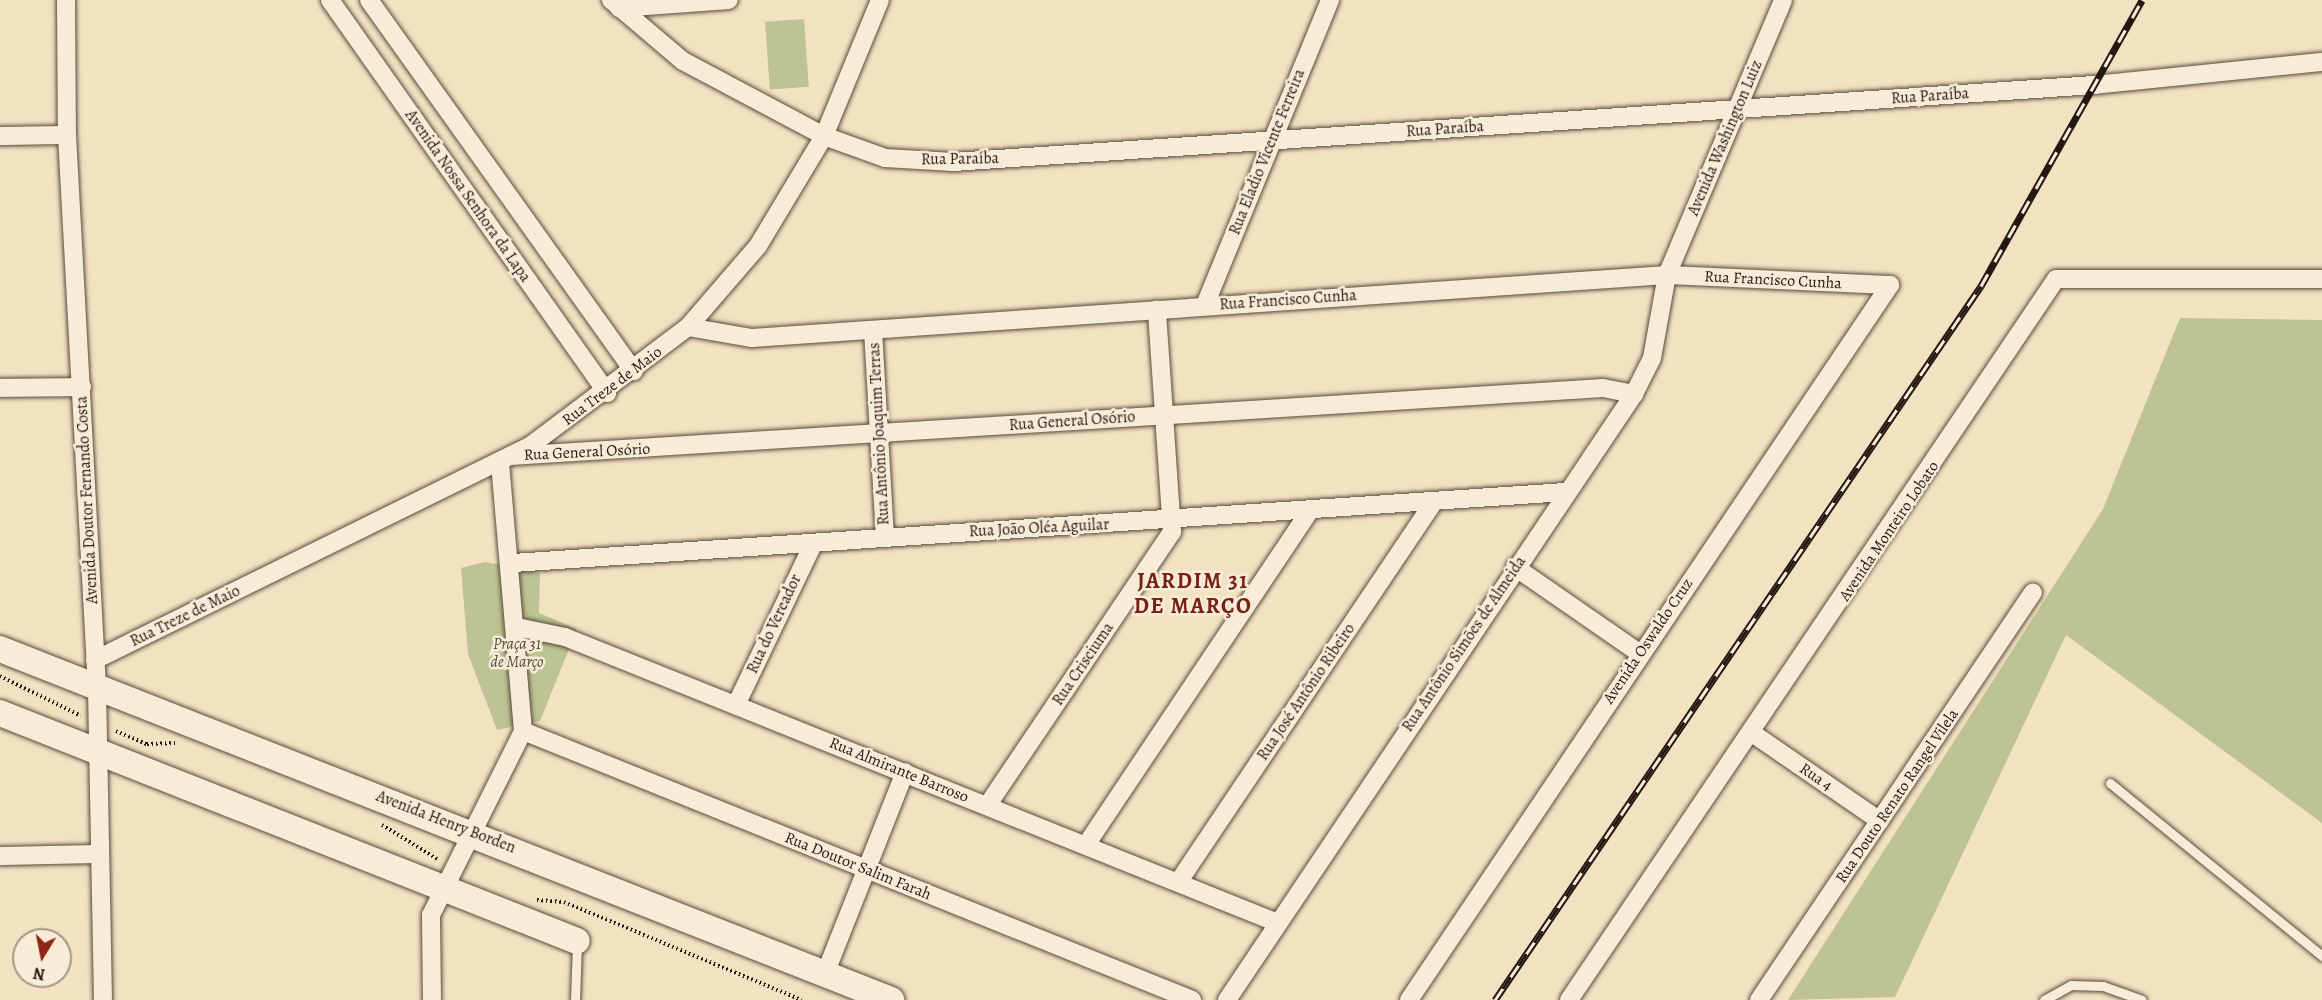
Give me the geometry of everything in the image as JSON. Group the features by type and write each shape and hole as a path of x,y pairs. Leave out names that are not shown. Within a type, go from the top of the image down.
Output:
{"street":[{"name":"Avenida Doutor Fernando Costa","path":"66,0 67,135 97,688 103,1000"},
{"name":"Avenida Nossa Senhora da Lapa","path":"330,0 607,393"},
{"name":"Avenida Nossa Senhora da Lapa","path":"369,0 633,371"},
{"path":"615,4 729,0"},
{"name":"Rua Treze de Maio","path":"95,660 505,458 607,393 688,327 758,246 824,136 880,0"},
{"name":"Rua Eladio Vicente Ferreira","path":"1205,305 1330,0"},
{"name":"Avenida Washington Luiz","path":"1667,275 1739,109 1783,0"},
{"name":"Rua Paraíba","path":"615,4 683,61 824,136 885,158 953,162 2094,85 2322,62"},
{"path":"0,136 67,135"},
{"name":"Rua Francisco Cunha","path":"688,327 752,339 1205,305 1667,275 1890,285"},
{"name":"Rua Antônio Simões de Almeida","path":"1227,1000 1565,492 1634,394 1652,358 1667,275"},
{"name":"Avenida Monteiro Lobato","path":"1569,1000 1752,733 2056,279 2322,279"},
{"name":"Avenida Oswaldo Cruz","path":"1409,1000 1639,653 1890,285"},
{"path":"1156,310 1171,520"},
{"name":"Rua Antônio Joaquim Terras","path":"873,330 885,537"},
{"path":"0,388 82,387"},
{"name":"Rua General Osório","path":"505,458 879,435 1162,414 1603,388 1634,394"},
{"path":"432,1000 431,915 448,878 476,833 523,731 505,458"},
{"name":"Rua João Oléa Aguilar","path":"513,563 1565,492"},
{"name":"Rua José Antônio Ribeiro","path":"1179,881 1434,502"},
{"path":"1086,845 1310,511"},
{"name":"Rua Crisciuma","path":"987,806 1172,532 1171,520"},
{"name":"Rua do Vereador","path":"736,705 813,544"},
{"path":"1515,567 1639,653"},
{"name":"Rua Douto Renato Rangel Vilela","path":"1759,1000 2033,592"},
{"name":"Rua Almirante Barroso","path":"517,627 565,637 1179,881 1278,923"},
{"name":"Avenida Henry Borden","path":"0,649 476,833 891,1000"},
{"path":"0,713 97,751 448,878 577,941"},
{"name":"Rua Doutor Salim Farah","path":"523,731 1192,1000"},
{"name":"Rua 4","path":"1752,733 1880,821"},
{"path":"825,974 905,772"},
{"path":"0,856 99,854"}],"lane":[{"path":"2110,783 2322,956"},
{"path":"575,1000 577,941"},
{"path":"2044,1000 2071,985 2103,986 2142,1000"}],"path":[{"path":"0,676 147,744 179,743"},
{"path":"379,822 448,878"},
{"path":"527,899 564,902 802,1000"}],"green space":[{"path":"804,19 809,87 770,90 765,22"},
{"path":"2180,318 2322,320 2322,823 2066,635 1895,997 1788,1000 2103,509"},
{"name":"Praça 31 de Março","path":"485,562 540,573 539,613 577,629 540,721 497,730 468,654 461,568"}],"railway":[{"path":"1495,1000 1981,286 2142,0"}],"district":[{"name":"JARDIM 31 DE MARÇO","path":"1193,594"}]}
